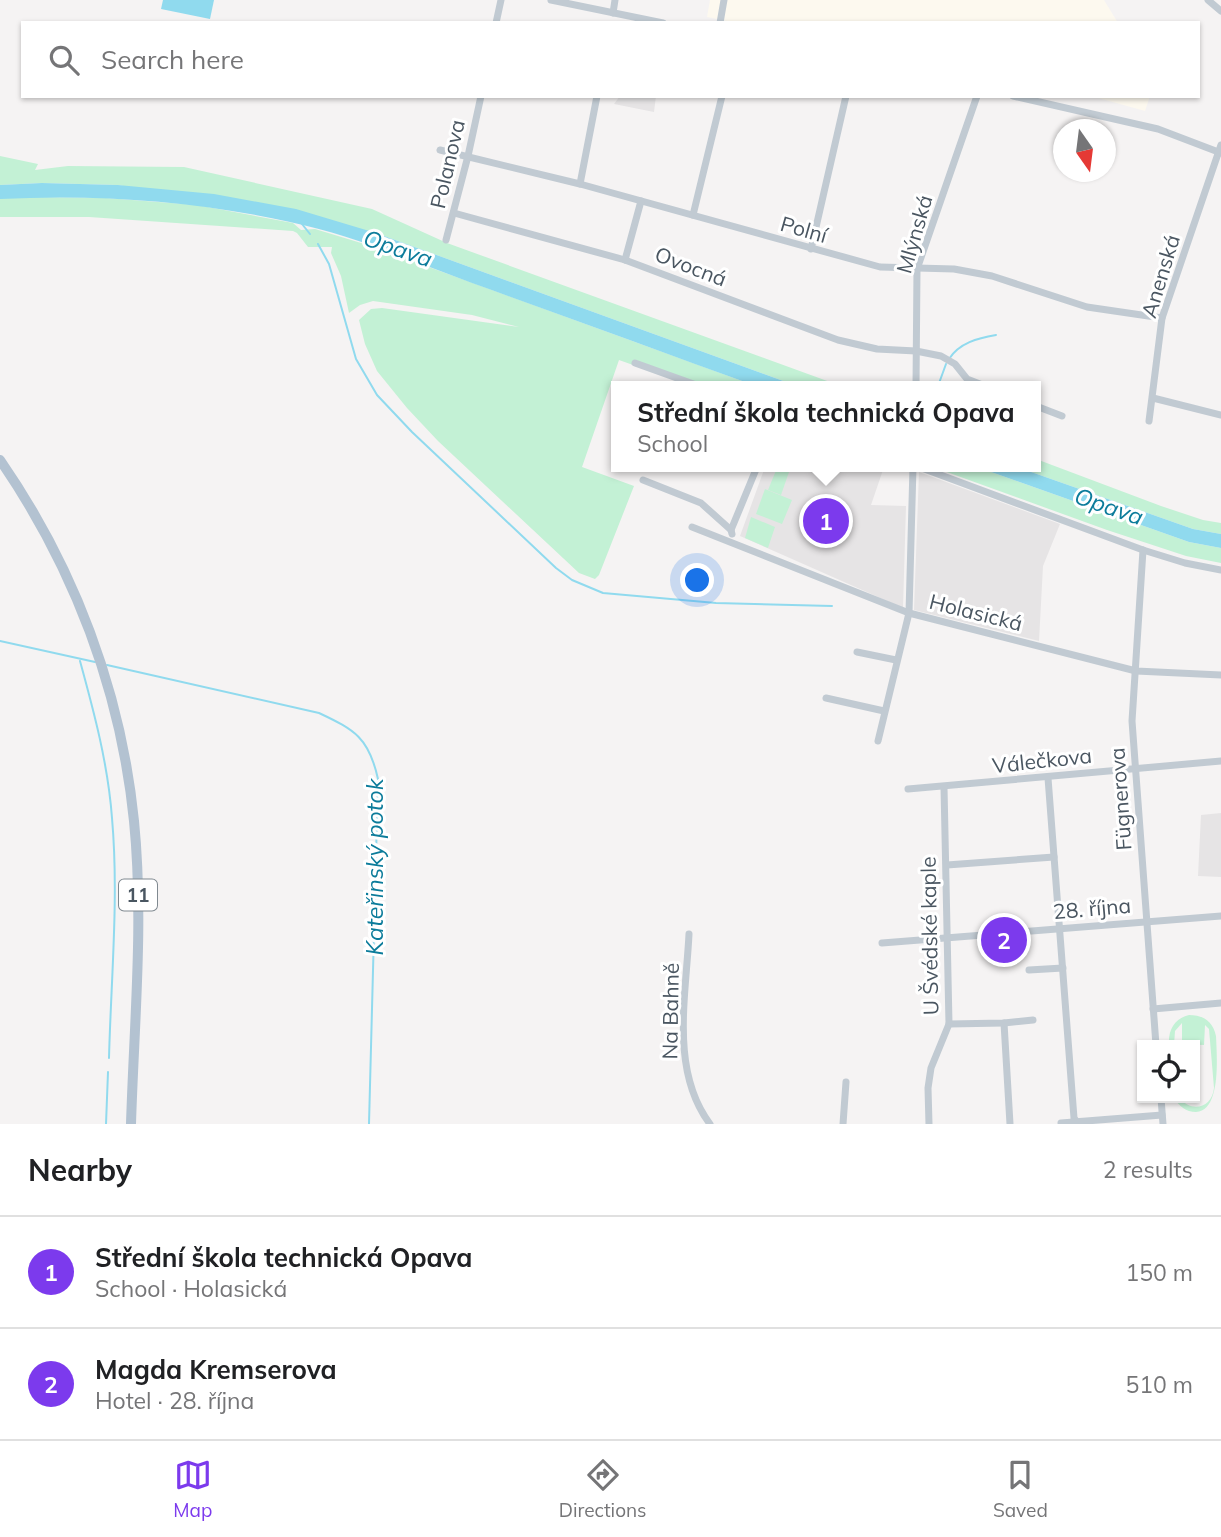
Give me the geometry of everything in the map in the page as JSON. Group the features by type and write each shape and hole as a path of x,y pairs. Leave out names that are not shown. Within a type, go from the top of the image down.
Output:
{"main road":[{"name":"11","path":"0,460 22,492 60,561 91,633 109,684 122,741 131,794 138,901 131,1124"}],"street":[{"path":"496,21 501,0"},
{"path":"551,0 653,21"},
{"path":"613,13 615,0"},
{"path":"720,21 724,0"},
{"path":"1208,0 1221,11"},
{"name":"Polanova","path":"446,240 481,98"},
{"path":"580,184 597,98"},
{"path":"693,215 722,98"},
{"path":"811,249 846,98"},
{"name":"Mlýnská","path":"916,381 918,270 976,98"},
{"path":"1022,98 1158,129 1220,150"},
{"name":"Polní","path":"440,150 580,184 880,267 954,269 992,276 1087,307 1162,318"},
{"name":"Anenská","path":"1149,421 1162,318 1220,150"},
{"path":"625,260 641,201"},
{"name":"Ovocná","path":"453,213 625,260 838,340 877,349 916,351 942,356 972,381"},
{"path":"635,363 685,381"},
{"path":"1153,398 1221,415"},
{"path":"1041,408 1062,416"},
{"path":"733,542 731,530 755,472"},
{"path":"878,741 909,613 913,472"},
{"path":"932,472 1143,550 1185,563 1221,570"},
{"path":"643,480 701,503 731,530"},
{"name":"Holasická","path":"692,527 909,613 1136,671 1221,676"},
{"name":"Fügnerova","path":"1143,550 1132,721 1156,1040"},
{"path":"857,652 896,660"},
{"path":"826,698 884,711"},
{"name":"Válečkova","path":"908,789 1221,761"},
{"path":"1048,778 1076,1121"},
{"name":"U Švédské kaple","path":"929,1124 928,1088 931,1068 949,1024 944,787"},
{"path":"947,865 1054,857"},
{"name":"28. října","path":"882,943 1221,916"},
{"name":"Na Bahně","path":"689,934 685,1065 692,1093 710,1124"},
{"path":"1029,970 1063,968"},
{"path":"1153,1009 1221,1003"},
{"path":"949,1024 1033,1020"},
{"path":"1004,1023 1010,1124"},
{"path":"843,1124 846,1082"},
{"path":"1161,1103 1163,1124"},
{"path":"1061,1123 1162,1115"}],"shaded area":[{"path":"710,0 1104,0 1117,21 727,21 707,17"},
{"path":"618,98 656,98 654,112 614,104"},
{"path":"1098,98 1149,98 1145,111"},
{"path":"763,472 882,472 871,505 906,506 903,608 740,536"},
{"path":"919,472 1060,524 1043,566 1039,641 914,610"},
{"path":"1221,813 1221,877 1198,876 1201,815"}],"green space":[{"path":"0,156 38,164 35,170 68,166 184,167 372,209 447,243 827,381 783,381 376,233 118,185 0,185"},
{"path":"0,198 106,198 197,205 293,223 301,230 315,229 371,246 742,381 678,381 619,360 582,467 634,486 599,575 595,579 579,573 438,441 407,408 377,371 365,344 359,320 371,309 382,308 519,327 472,315 373,301 360,305 349,313 341,276 331,253 332,247 308,247 293,231 89,217 0,217"},
{"path":"1041,461 1161,506 1221,523 1221,534 1193,529 1031,472 1041,472"},
{"path":"775,472 789,472 781,495 768,490"},
{"path":"947,472 991,472 1189,542 1221,548 1221,563 1186,556"},
{"path":"765,489 792,500 782,524 756,514"},
{"path":"751,517 775,527 768,548 745,538"},
{"path":"1189,1015 1199,1016 1213,1027 1216,1036 1217,1069 1214,1093 1210,1103 1196,1112 1189,1111 1177,1103 1195,1107 1210,1100 1214,1088 1209,1029 1205,1025 1204,1045 1200,1045 1200,1040 1182,1040 1182,1023 1175,1031 1174,1040 1170,1040 1173,1026 1179,1019"}],"water":[{"path":"163,0 214,0 210,19 161,9"},
{"name":"Opava","path":"0,185 118,185 214,194 296,209 376,233 783,381 742,381 382,249 290,222 219,209 146,201 0,199"},
{"name":"Opava","path":"991,472 1031,472 1193,529 1221,534 1221,548 1189,542"}],"waterway":[{"path":"302,224 310,234"},
{"path":"318,244 329,264 356,359 377,395 412,432 572,580 603,593 716,603 832,606"},
{"path":"949,359 964,345 996,335"},
{"path":"940,381 946,364"},
{"name":"Kateřinský potok","path":"0,641 95,662"},
{"path":"80,661 104,758 112,818 115,908 109,1058"},
{"name":"Kateřinský potok","path":"107,665 319,713 351,731 365,745 378,779 369,1124"},
{"path":"106,1124 108,1072"}],"place":[{"name":"Střední škola technická Opava","path":"826,521"},
{"name":"Magda Kremserova","path":"1004,940"}]}
